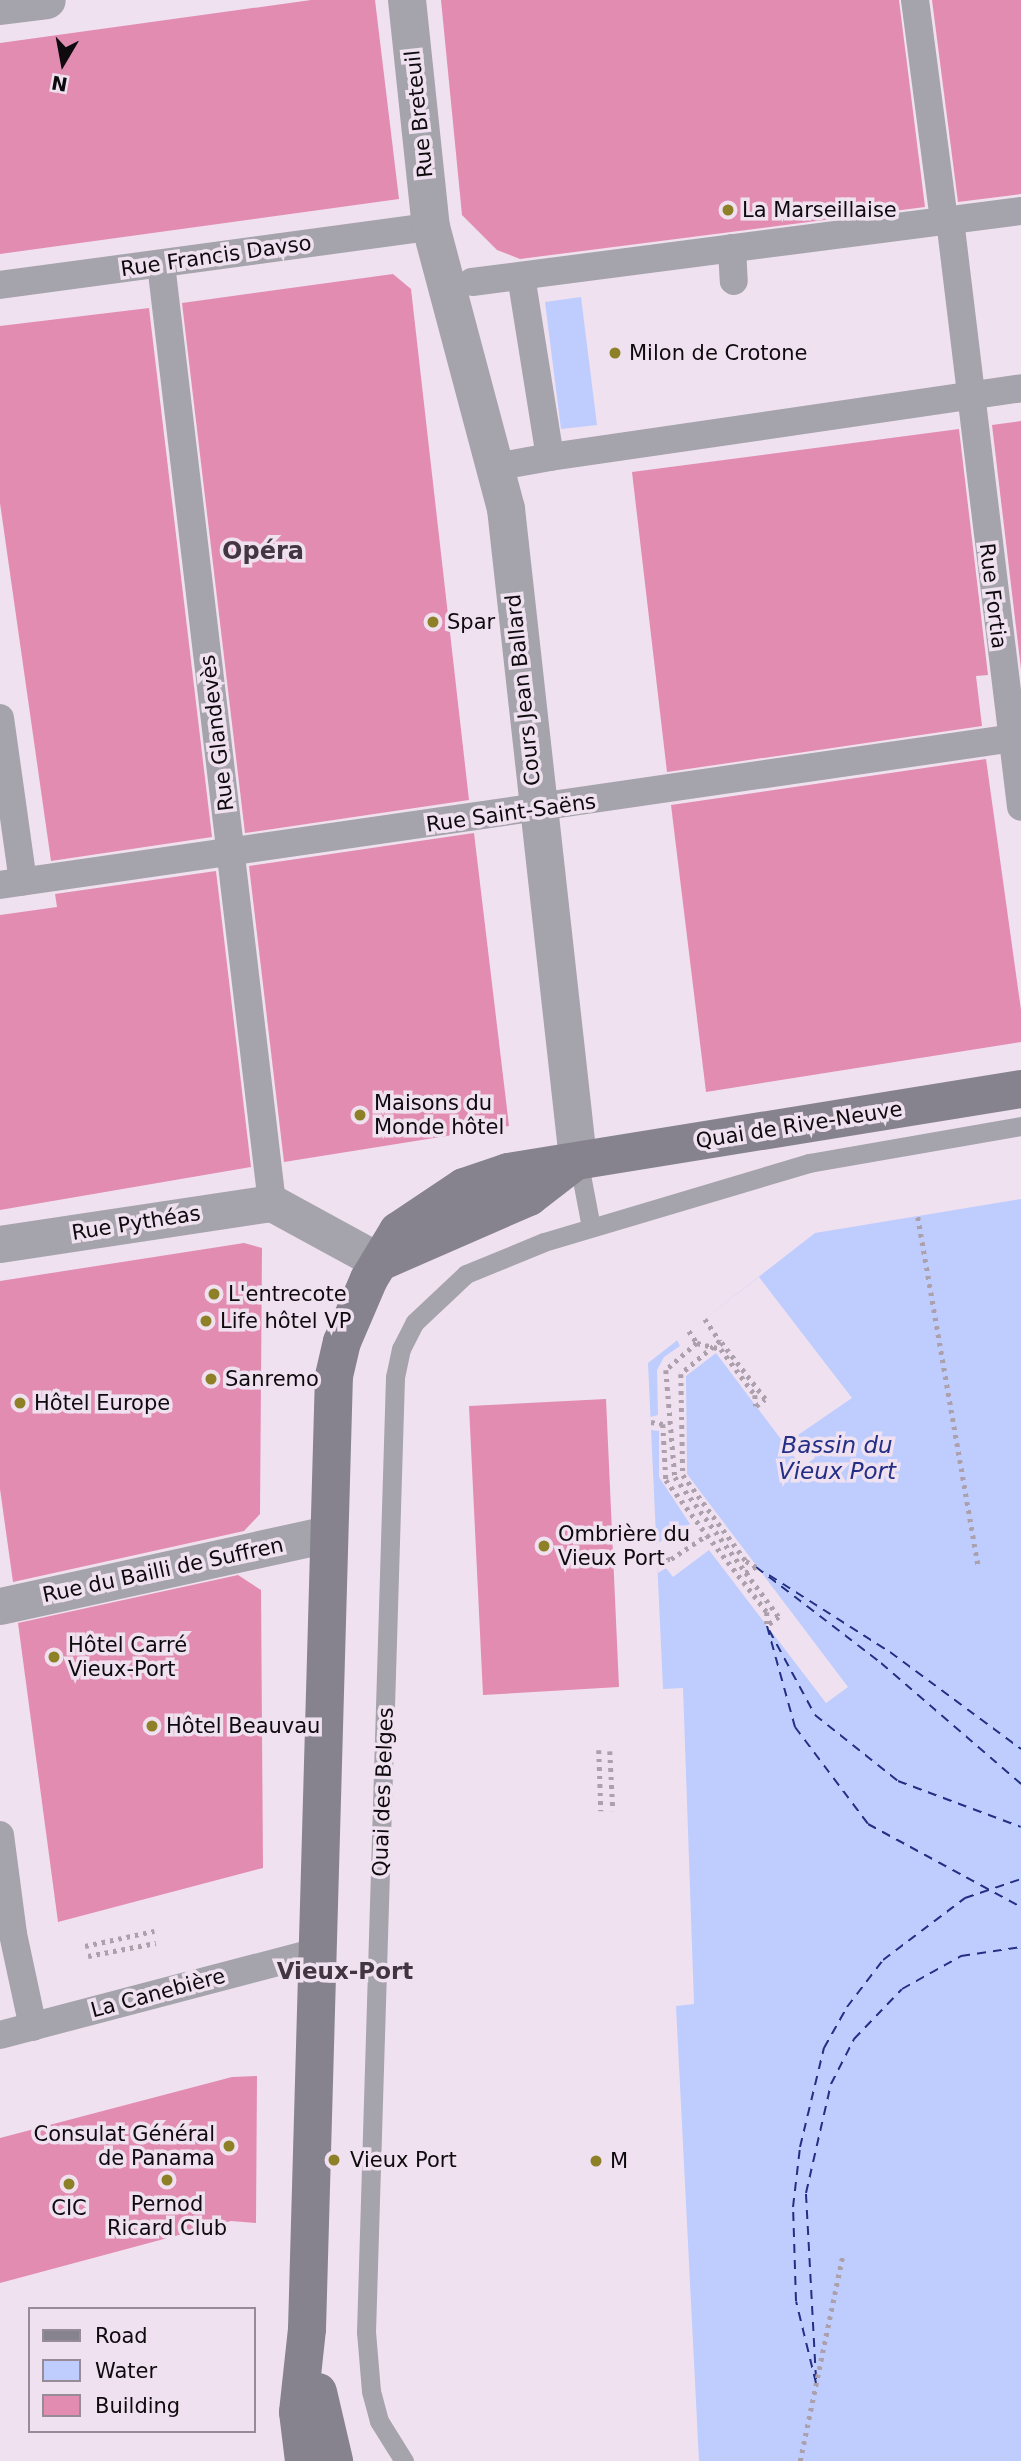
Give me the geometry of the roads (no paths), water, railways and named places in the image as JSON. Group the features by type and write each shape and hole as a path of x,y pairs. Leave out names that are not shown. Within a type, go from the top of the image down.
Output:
{"main road":[{"name":"Quai de Rive-Neuve","path":"578,1159 1021,1089"},
{"path":"304,2461 298,2413 306,2350 327,1534 334,1376 342,1342 380,1262 398,1231 464,1186 508,1172 578,1159"},
{"path":"306,2350 334,2461"}],"street":[{"path":"0,6 47,0"},
{"name":"Rue Breteuil","path":"407,0 431,227"},
{"path":"915,0 946,212"},
{"path":"472,282 732,248 946,212 1021,211"},
{"name":"Rue Fortia","path":"946,212 972,427 1016,738 1021,807"},
{"name":"Rue Francis Davso","path":"0,285 431,227"},
{"name":"Cours Jean Ballard","path":"431,227 506,509 537,810 578,1159"},
{"path":"732,248 734,281"},
{"name":"Rue Glandevès","path":"161,264 272,1203"},
{"path":"521,276 550,457"},
{"path":"495,467 1021,388"},
{"path":"0,718 12,883"},
{"name":"Rue Saint-Saëns","path":"12,883 537,810 1016,738"},
{"path":"272,1203 380,1262"},
{"name":"Rue Pythéas","path":"0,1244 272,1203"},
{"name":"Rue du Bailli de Suffren","path":"0,1606 327,1534"},
{"path":"0,1835 33,2027"},
{"name":"La Canebière","path":"0,2035 317,1952"}],"lane":[{"name":"Quai de Rive-Neuve","path":"590,1227 809,1163 1021,1126"},
{"path":"578,1159 590,1227"},
{"name":"Quai des Belges","path":"404,2461 379,2421 371,2391 366,2332 395,1377 401,1349 415,1322 466,1274 590,1227"}],"water":[{"path":"581,297 597,425 561,429 545,302"},
{"name":"Bassin du Vieux Port","path":"1021,1199 1021,2461 699,2461 676,2006 694,2004 683,1688 663,1689 648,1363 815,1233"}],"place":[{"name":"La Marseillaise","path":"728,210"},
{"name":"Milon de Crotone","path":"615,353"},
{"name":"Spar","path":"433,622"},
{"name":"Maisons du Monde hôtel","path":"360,1115"},
{"name":"L'entrecote","path":"214,1294"},
{"name":"Life hôtel VP","path":"206,1321"},
{"name":"Sanremo","path":"211,1379"},
{"name":"Hôtel Europe","path":"20,1403"},
{"name":"Ombrière du Vieux Port","path":"544,1546"},
{"name":"Hôtel Carré Vieux-Port","path":"54,1657"},
{"name":"Hôtel Beauvau","path":"152,1726"},
{"name":"Consulat Général de Panama","path":"229,2146"},
{"name":"Vieux Port","path":"334,2160"},
{"name":"M","path":"596,2161"},
{"name":"Pernod Ricard Club","path":"167,2180"},
{"name":"CIC","path":"69,2184"}],"district":[{"name":"Opéra","path":"263,552"},
{"name":"Vieux-Port","path":"345,1971"}]}
